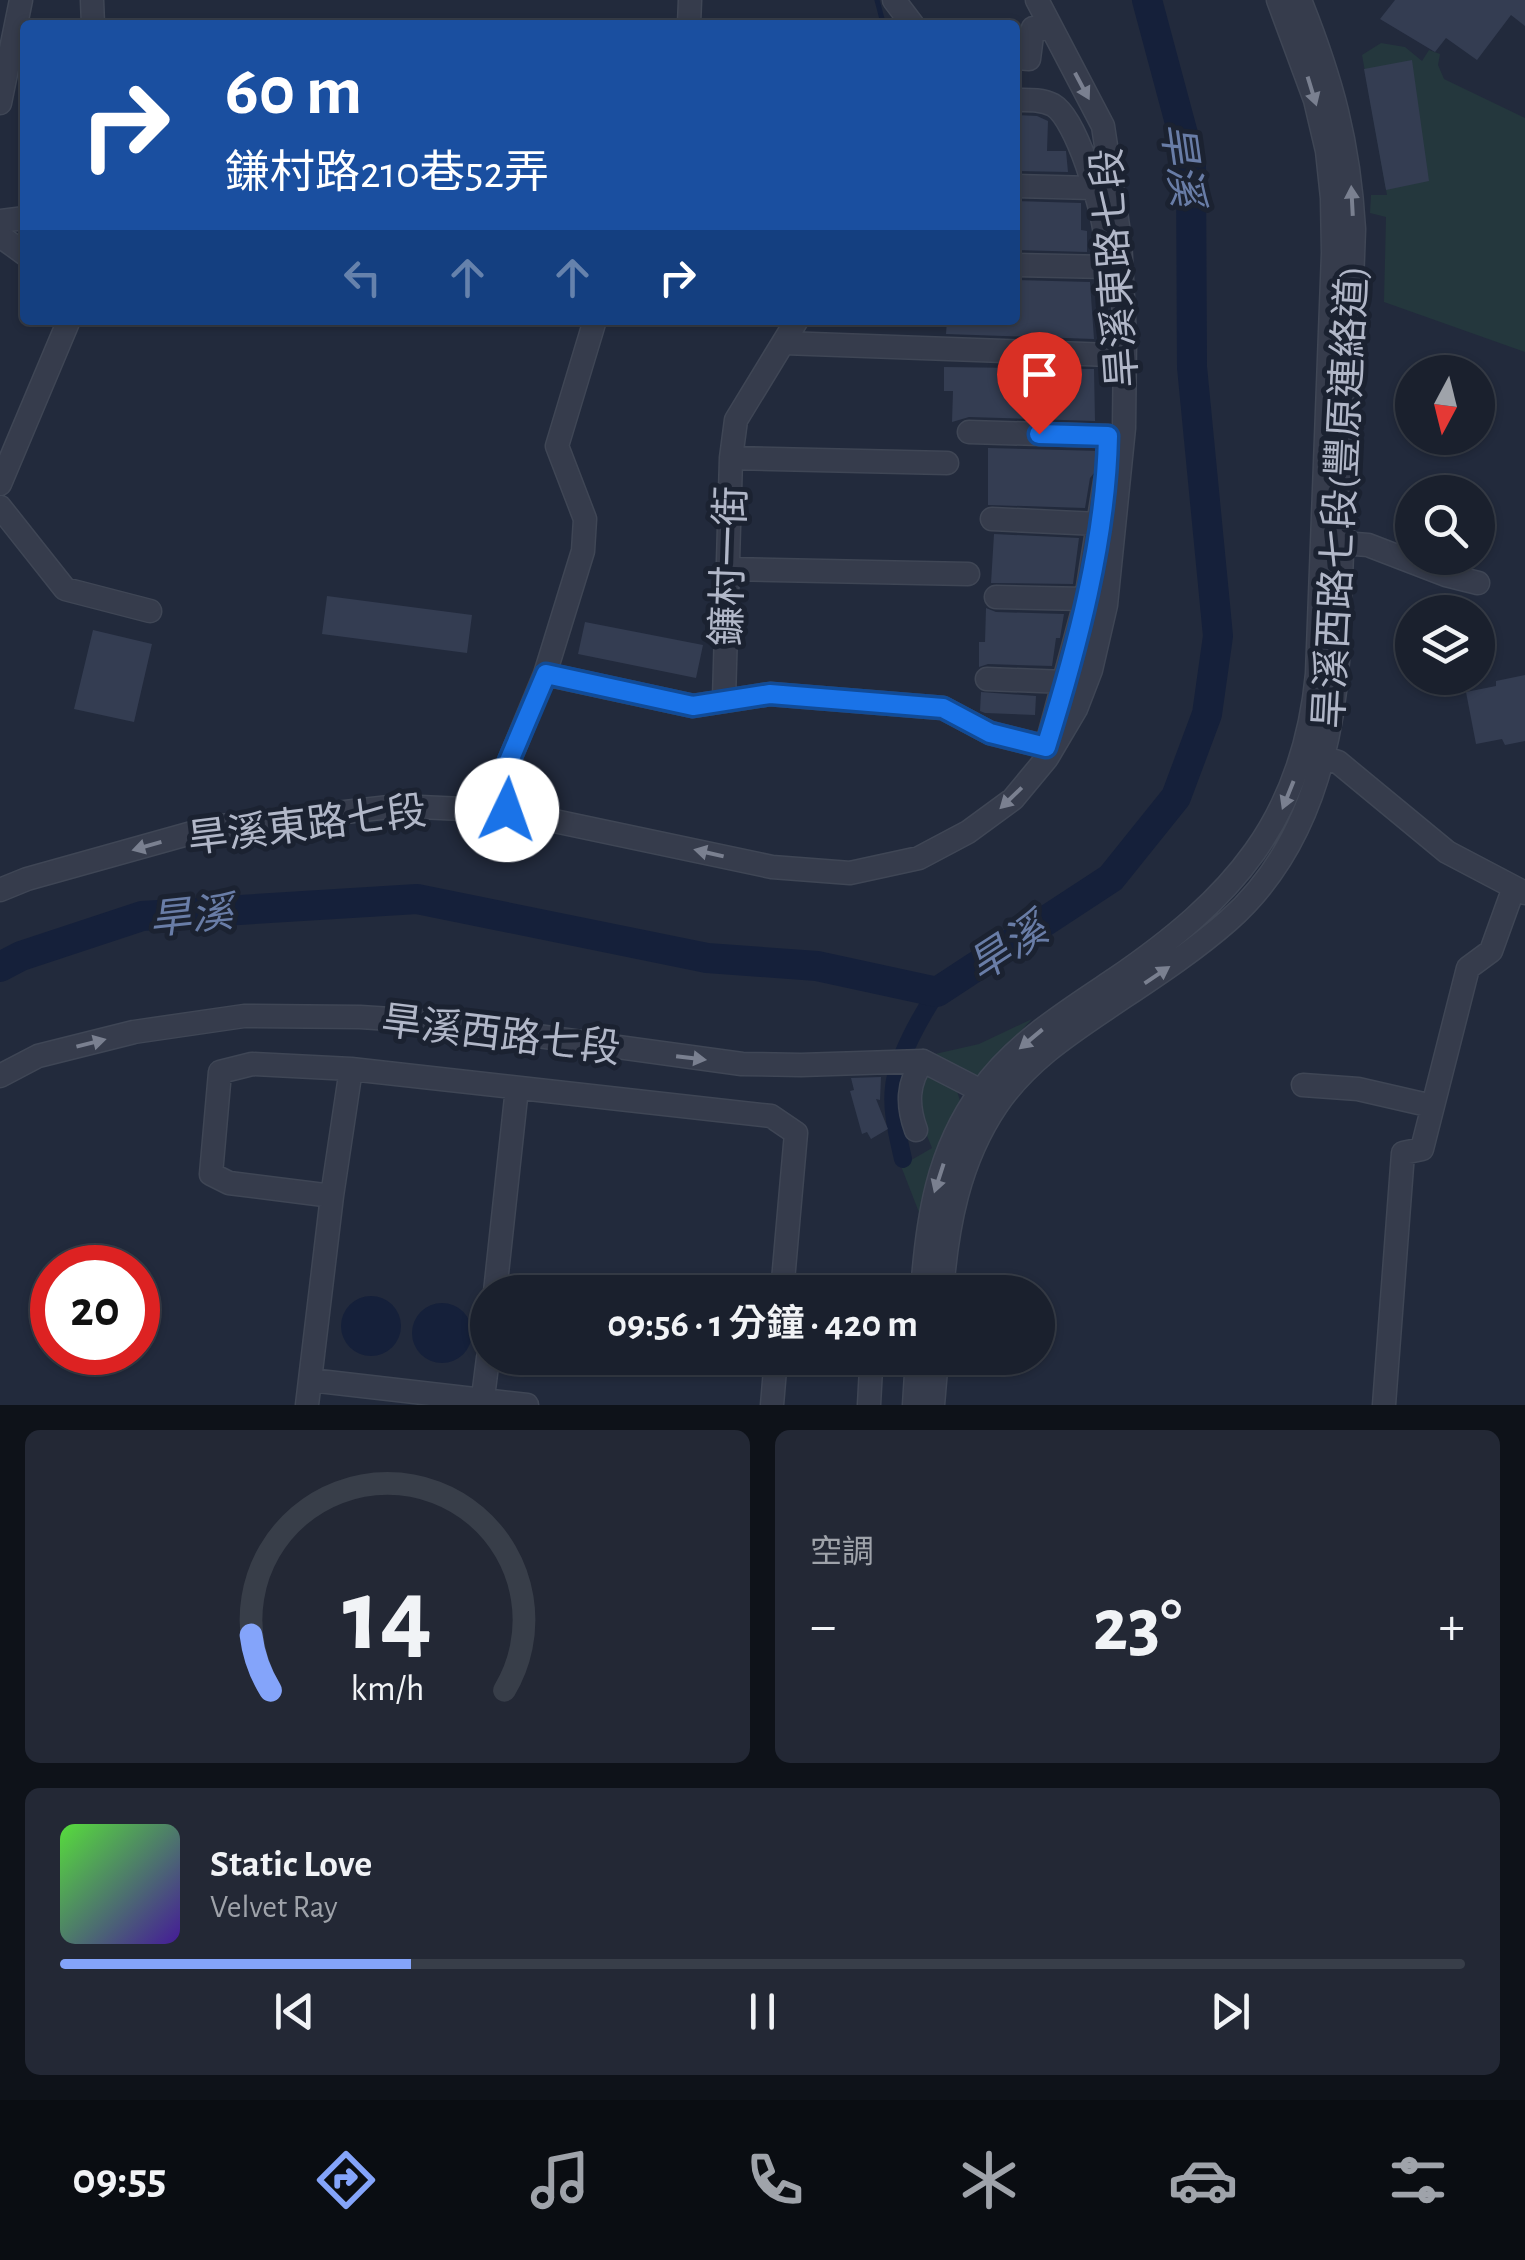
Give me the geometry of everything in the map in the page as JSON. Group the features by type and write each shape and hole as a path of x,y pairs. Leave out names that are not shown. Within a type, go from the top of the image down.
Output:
{"street":[{"path":"0,103 21,0"},
{"path":"894,0 909,20"},
{"name":"旱溪東路七段","path":"0,890 213,827 398,806 507,810 772,866 850,872 919,858 968,832 1012,799 1047,758 1076,709 1091,670 1106,605 1124,428 1120,239 1103,126 1037,0"},
{"name":"旱溪西路七段(豐原連絡道)","path":"990,1096 1031,1039 1170,938 1231,884 1278,818 1302,759 1317,674 1333,232 1322,129 1302,61 1278,0"},
{"name":"旱溪西路七段(豐原連絡道)","path":"990,1096 1056,1043 1184,956 1231,918 1259,888 1292,839 1324,758 1335,701 1353,281 1351,180 1338,107 1300,0"},
{"path":"1020,58 1029,59 1033,28 1052,30"},
{"name":"鐮村一街","path":"794,325 736,420 731,458 724,698 770,694 943,708 990,733 1046,747 1086,598 1108,436 1111,355 1105,229 1093,188 1068,119 1055,106 1038,100 1020,100"},
{"path":"1020,186 1093,188"},
{"path":"1020,266 1107,267"},
{"path":"0,484 67,325"},
{"path":"507,810 509,761 546,674 582,551 585,519 557,446 593,325"},
{"path":"784,343 1111,355"},
{"path":"970,432 1108,436"},
{"path":"731,458 947,462"},
{"path":"0,507 65,589 150,611"},
{"path":"992,520 1098,524"},
{"path":"1342,543 1368,545 1478,583"},
{"path":"728,569 968,574"},
{"path":"996,597 1086,598"},
{"path":"546,674 693,706 724,698"},
{"path":"987,679 1065,682"},
{"path":"1324,758 1338,762 1448,852 1519,892 1491,951 1468,968 1422,1148 1403,1153 1384,1405"},
{"name":"旱溪西路七段","path":"0,1076 38,1056 134,1032 244,1016 360,1017 437,1022 742,1064 801,1066 909,1061 990,1096"},
{"path":"909,1061 910,1114 916,1130"},
{"path":"332,1196 229,1183 211,1174 220,1072 252,1064 351,1069 771,1116 796,1133 783,1275"},
{"path":"307,1405 351,1069"},
{"path":"1303,1085 1358,1089 1432,1106"},
{"path":"497,1275 517,1088"},
{"path":"923,1275 937,1178 954,1138 990,1096"},
{"path":"944,1275 949,1231 964,1168 990,1096"},
{"path":"482,1402 486,1375"},
{"path":"772,1405 775,1375"},
{"path":"869,1405 871,1375"},
{"path":"914,1405 916,1375"},
{"path":"933,1405 935,1375"},
{"path":"310,1380 527,1405"}],"shaded area":[{"path":"1381,43 1405,47 1422,61 1429,50 1440,54 1438,65 1444,79 1525,118 1525,352 1384,302 1386,217 1370,213 1371,195 1387,195 1362,55"},
{"path":"1032,1019 978,1077 935,1054 979,1044"},
{"path":"925,1073 957,1091 961,1104 928,1176 920,1215 901,1166 932,1148 917,1111"}],"water":[{"path":"371,1296 392,1305 401,1326 392,1347 371,1356 350,1347 341,1326 350,1305"},
{"path":"442,1303 463,1312 470,1322 470,1344 463,1354 442,1363 421,1354 412,1333 421,1312"}],"building":[{"path":"1395,0 1525,0 1525,26 1511,15 1477,60 1446,38 1435,52 1380,19"},
{"path":"1412,60 1429,181 1386,190 1364,69"},
{"path":"1020,115 1048,121 1047,151 1066,151 1068,172 1020,171"},
{"path":"1020,201 1081,203 1081,230 1087,231 1087,252 1020,250"},
{"path":"1020,280 1090,282 1094,339 946,334 947,325 1020,325"},
{"path":"944,367 1094,369 1095,421 969,417 952,422 953,391 944,391"},
{"path":"988,448 1100,451 1099,467 1090,478 1085,508 988,505"},
{"path":"994,534 1079,538 1073,584 991,583"},
{"path":"327,596 472,615 467,653 322,634"},
{"path":"986,608 996,612 1064,614 1052,666 979,667 979,642 985,642"},
{"path":"585,622 703,645 696,678 578,654"},
{"path":"93,630 152,644 134,722 74,709"},
{"path":"1525,675 1525,741 1505,745 1502,739 1476,744 1467,695 1495,695 1496,681"},
{"path":"981,692 1036,696 1035,715 980,711"},
{"path":"881,1077 880,1100 876,1099 888,1129 871,1139 867,1132 862,1134 850,1091 854,1090 851,1078"}],"waterway":[{"path":"877,0 883,20"},
{"name":"旱溪","path":"0,967 21,956 142,916 417,899 707,958 817,966 937,992 1111,878 1176,797 1207,714 1218,636 1192,367 1191,164 1147,0"},
{"path":"903,1159 893,1105 896,1076 911,1038 937,992"}],"route":[{"path":"507,810 509,761 546,674 693,706 724,698 770,694 943,708 990,733 1046,747 1086,598 1103,503 1108,436 1039,434"}]}
